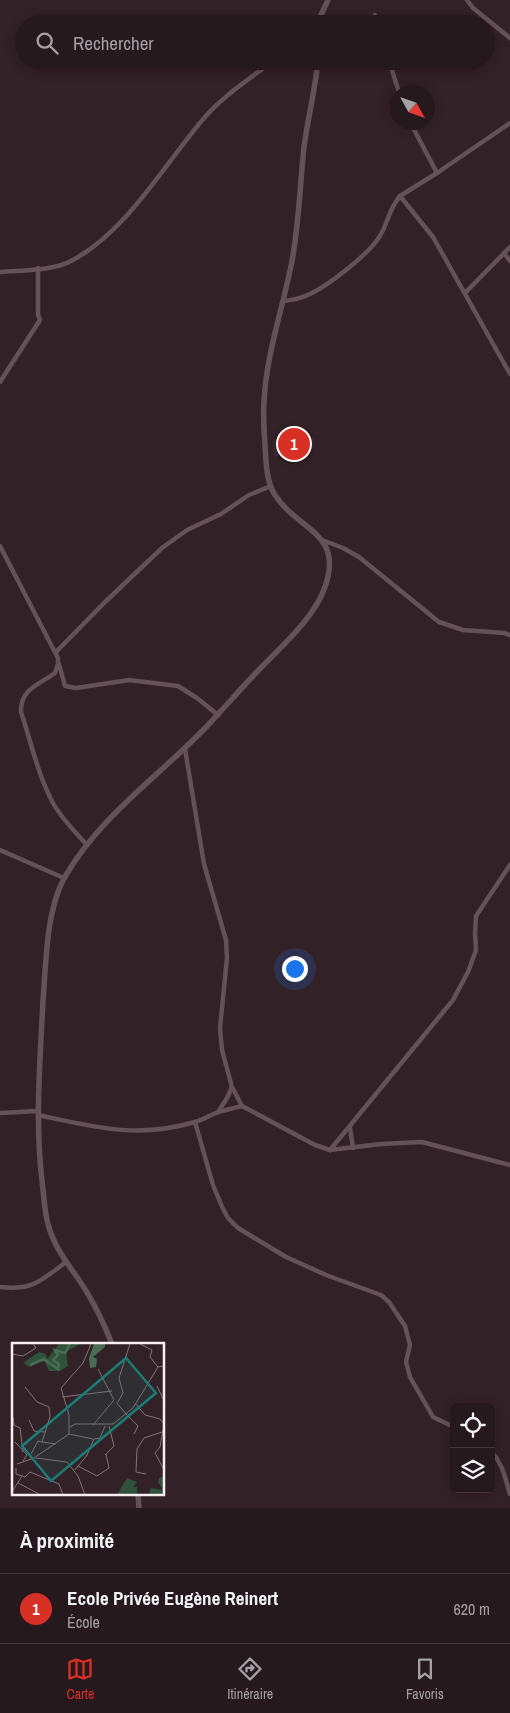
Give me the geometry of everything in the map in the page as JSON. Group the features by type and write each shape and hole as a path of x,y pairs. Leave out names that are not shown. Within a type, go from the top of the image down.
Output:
{"street":[{"path":"321,14 328,0"},
{"path":"467,0 482,15"},
{"path":"495,26 510,38"},
{"path":"0,272 58,266 71,262 99,242 145,194 208,114 261,70"},
{"path":"112,1343 106,1328 84,1288 66,1262 47,1222 40,1162 38,1113 46,956 52,915 64,878 87,845 145,783 186,749 294,634 317,604 325,586 329,571 328,548 322,540 286,509 271,486 265,446 264,402 269,365 284,301 297,226 305,144 317,70"},
{"path":"392,70 397,85"},
{"path":"284,301 299,299 312,294 364,255 381,234 391,207 400,196 510,123"},
{"path":"414,130 437,173"},
{"path":"400,196 433,237 510,374"},
{"path":"466,293 510,247"},
{"path":"504,253 510,261"},
{"path":"0,382 40,320 38,315 38,268"},
{"path":"56,652 162,548 187,530 221,514 249,495 271,486"},
{"path":"322,540 359,557 407,594 424,611 439,622 463,630 510,635"},
{"path":"0,546 56,652 65,686 76,688 129,680 178,686 218,715"},
{"path":"58,664 55,673 38,683 23,698 20,704 21,712 44,782 53,803 67,824 87,845"},
{"path":"186,749 204,864 226,940 227,958 220,1028 222,1050 232,1087 242,1106 315,1145 330,1150 381,1144 422,1142 510,1165"},
{"path":"0,850 64,878"},
{"path":"330,1150 350,1128 453,1000 468,972 476,950 476,916 510,865"},
{"path":"218,1112 232,1087"},
{"path":"0,1113 38,1113 109,1130 130,1132 196,1122 218,1112 242,1106"},
{"path":"196,1122 213,1185 228,1218 238,1228 286,1257 326,1276 381,1295 389,1302 404,1326 410,1345 406,1362 410,1377 433,1417 450,1425"},
{"path":"350,1128 353,1148"},
{"path":"0,1287 25,1288 35,1284 66,1262"},
{"path":"495,1455 499,1459 510,1494"}],"shaded area":[{"path":"314,438 315,448 274,457 273,441"}],"place":[{"name":"Ecole Privée Eugène Reinert","path":"294,444"}]}
